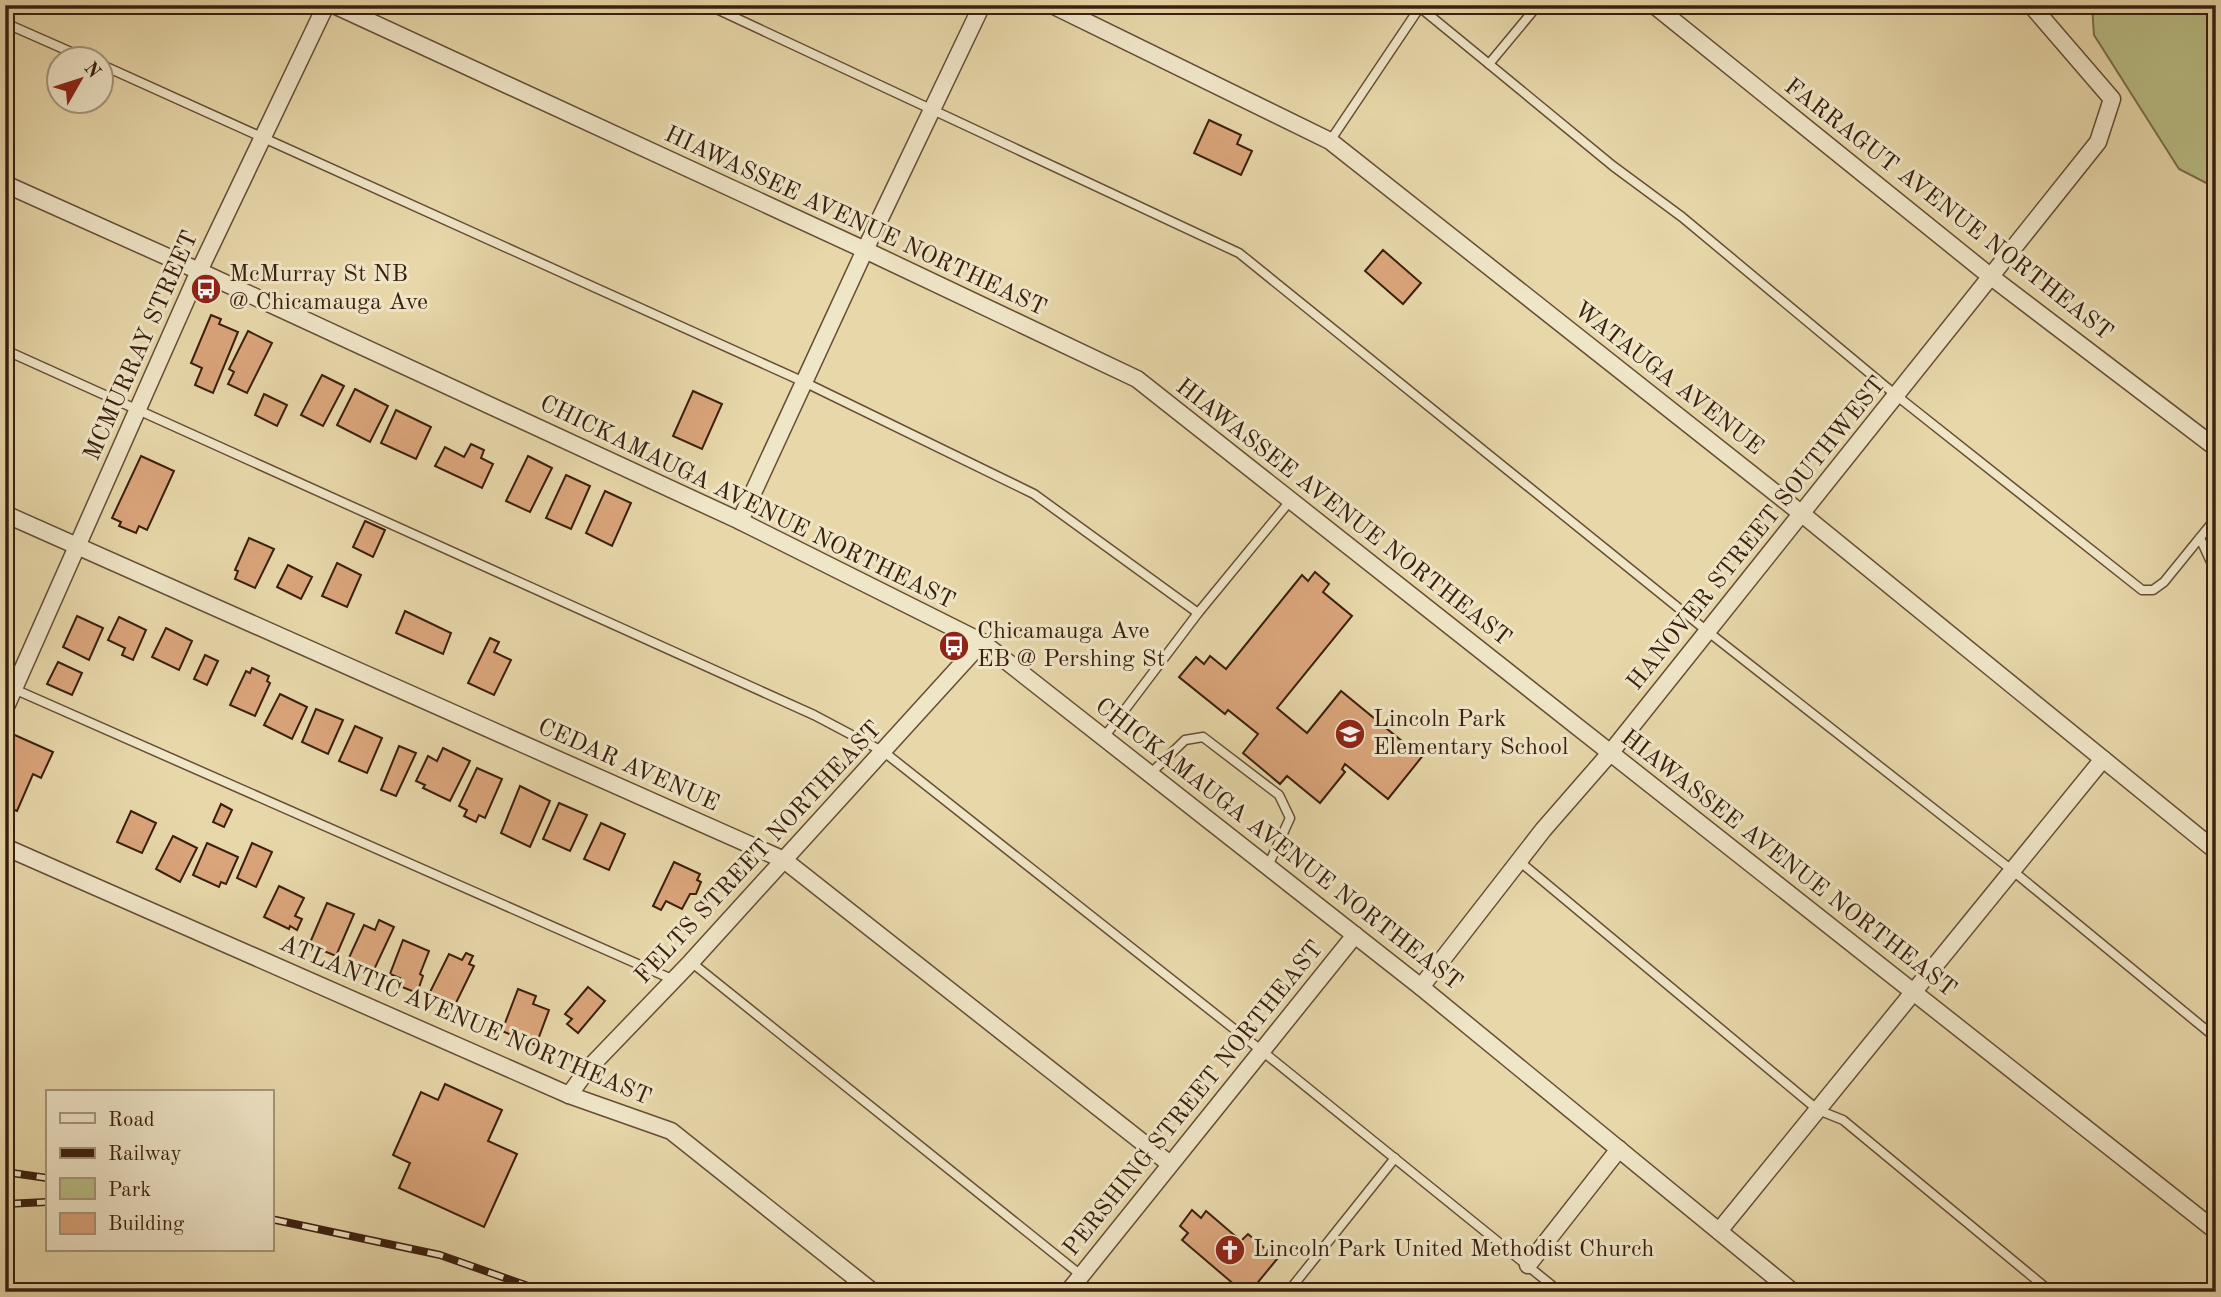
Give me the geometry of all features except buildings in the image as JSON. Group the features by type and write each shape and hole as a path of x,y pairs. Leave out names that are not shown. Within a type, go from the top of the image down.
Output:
{"street":[{"name":"MCMURRAY STREET","path":"5,709 10,686 79,546 199,271 326,5"},
{"name":"HIAWASSEE AVENUE NORTHEAST","path":"334,5 1137,379 2216,1231"},
{"path":"740,521 864,250 982,5"},
{"name":"WATAUGA AVENUE","path":"1052,5 1330,141 1802,514 2216,851"},
{"name":"FARRAGUT AVENUE NORTHEAST","path":"1654,5 1990,276 2216,448"},
{"name":"HANOVER STREET SOUTHWEST","path":"1421,987 1519,861 1611,752 2098,142 2112,99 2031,5"},
{"name":"CHICKAMAUGA AVENUE NORTHEAST","path":"5,184 740,521 982,642 1421,987 1793,1292"},
{"name":"CEDAR AVENUE","path":"5,514 784,860 1170,1164"},
{"name":"FELTS STREET NORTHEAST","path":"569,1095 588,1069 675,980 982,642"},
{"path":"1719,1231 2103,760"},
{"name":"ATLANTIC AVENUE NORTHEAST","path":"5,847 569,1095 671,1131 873,1292"},
{"name":"PERSHING STREET NORTHEAST","path":"1068,1292 1355,935"},
{"path":"1528,1265 1619,1149"}],"lane":[{"path":"708,5 1240,253 1707,631 2013,871 2216,1038"},
{"path":"1489,64 1538,5"},
{"path":"1330,141 1418,6 1613,166 1682,217 1897,396 2143,590 2153,590 2164,582 2216,518"},
{"path":"5,23 57,46"},
{"path":"116,71 804,382 1034,494 1198,613"},
{"path":"5,350 814,715 884,752 1262,1051 1560,1292"},
{"path":"1104,736 1198,613 1290,501"},
{"path":"2200,538 2216,567"},
{"path":"10,686 675,980"},
{"path":"1151,773 1185,740 1203,737 1279,795 1290,818 1268,866"},
{"path":"1519,861 1818,1110 1843,1120 2051,1292"},
{"path":"691,962 1082,1276"},
{"path":"1288,1292 1395,1158"}],"green space":[{"path":"2092,5 2216,5 2216,188 2179,169 2094,35"}],"railway":[{"path":"5,1172 46,1178"},
{"path":"5,1204 46,1202"},
{"path":"273,1219 440,1255 545,1292"}],"place":[{"name":"McMurray St NB @ Chicamauga Ave","path":"206,289"},
{"name":"Chicamauga Ave EB @ Pershing St","path":"954,646"},
{"name":"Lincoln Park Elementary School","path":"1350,734"},
{"name":"Lincoln Park United Methodist Church","path":"1230,1250"}]}
